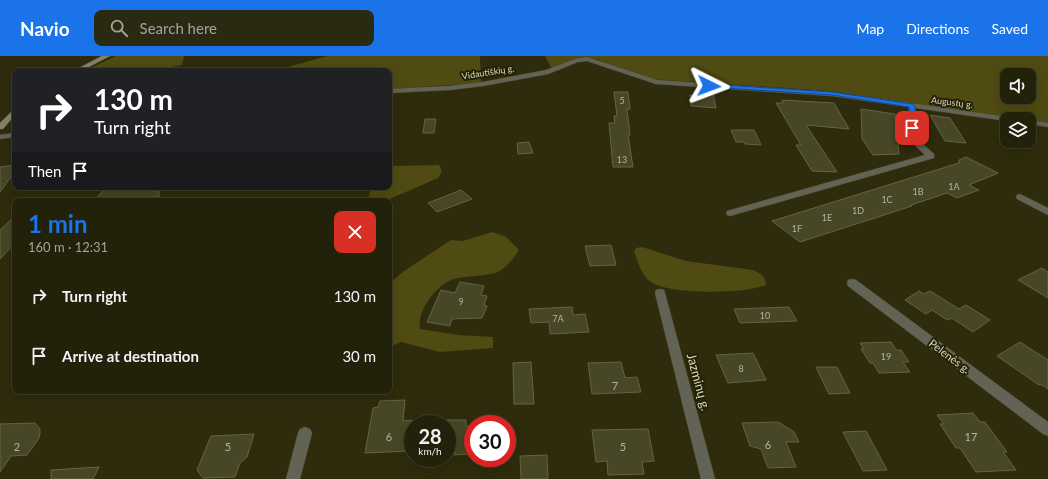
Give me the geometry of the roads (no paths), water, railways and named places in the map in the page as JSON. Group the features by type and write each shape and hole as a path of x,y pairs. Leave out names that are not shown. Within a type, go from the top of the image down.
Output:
{"street":[{"path":"82,68 107,56"},
{"name":"Vidautiškių g.","path":"392,91 450,88 483,84 548,72 576,60 587,59"},
{"name":"Augustų g.","path":"587,59 656,82 832,94 1000,118"},
{"path":"730,213 931,156 912,138 912,106"},
{"path":"0,127 12,114"},
{"path":"1036,123 1048,126"},
{"path":"0,137 12,135"},
{"path":"1020,197 1048,212"},
{"name":"Pelenės g.","path":"852,283 1048,430"},
{"name":"Jazminų g.","path":"660,293 708,479"},
{"path":"293,479 305,434"}]}
